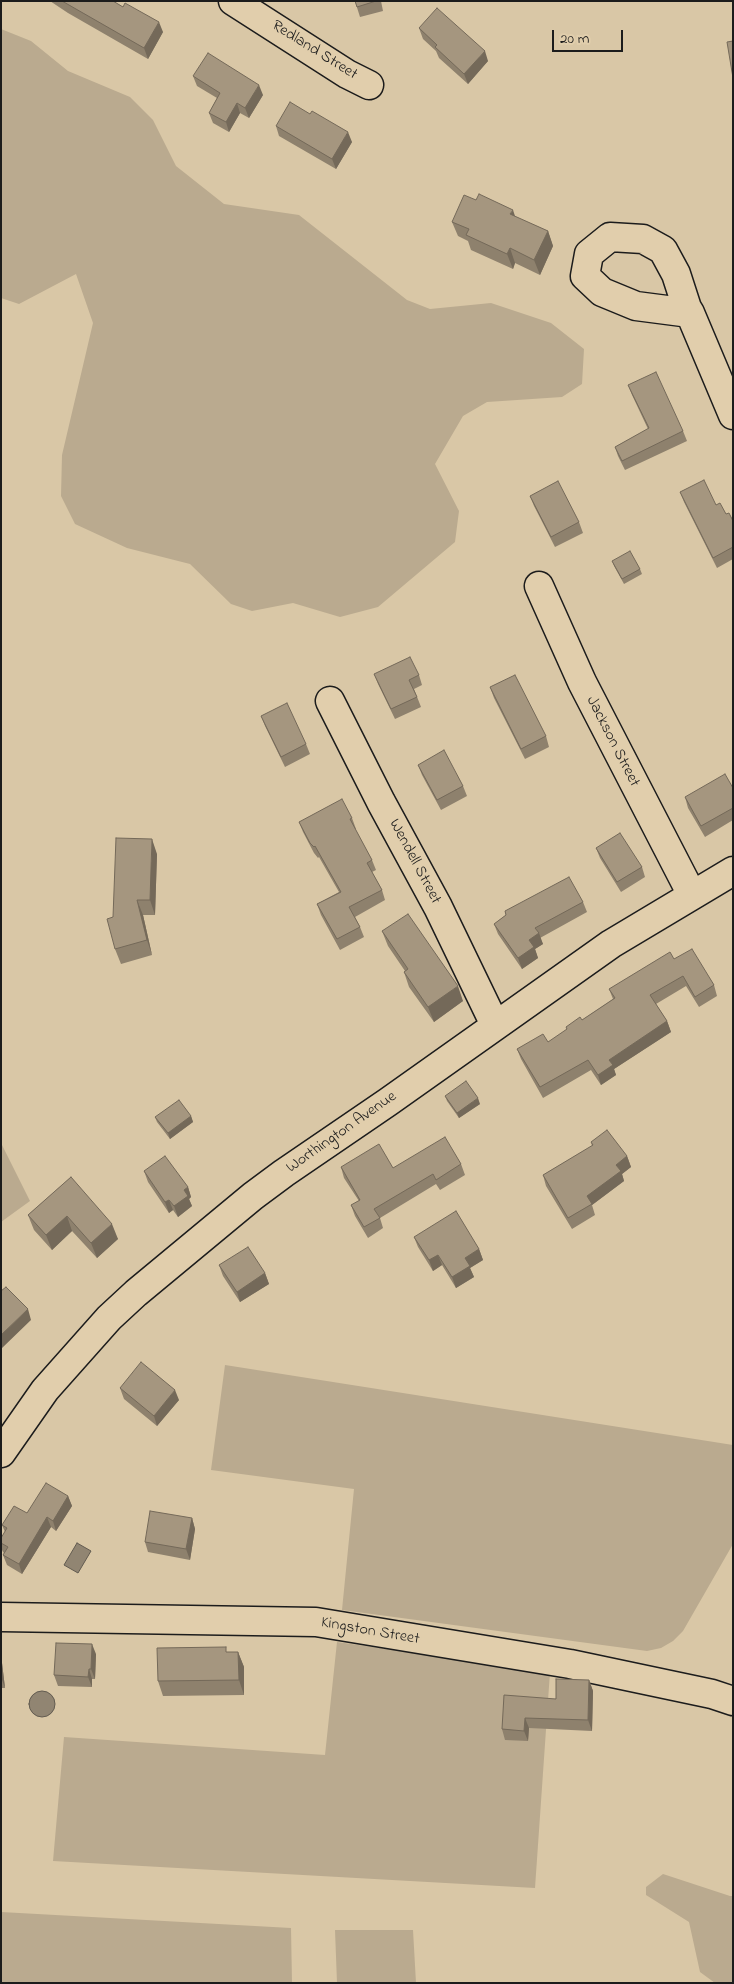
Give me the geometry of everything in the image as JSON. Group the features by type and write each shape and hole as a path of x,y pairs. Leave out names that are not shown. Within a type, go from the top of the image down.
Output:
{"street":[{"name":"Redland Street","path":"244,4 319,57 369,86"},
{"path":"690,313 733,415"},
{"name":"Jackson Street","path":"539,586 582,682 692,894"},
{"name":"Wendell Street","path":"330,700 381,802 438,907 495,1025"},
{"name":"Worthington Avenue","path":"1,1453 51,1383 87,1341 136,1293 284,1173 611,944 733,871"},
{"name":"Kingston Street","path":"1,1617 316,1622 570,1664 712,1694 733,1701"}],"shaded area":[{"path":"1,29 31,41 68,71 130,97 153,120 176,166 224,204 299,215 407,300 430,309 491,303 551,323 584,349 582,384 562,397 487,402 463,416 435,464 459,511 455,542 378,607 340,617 293,603 252,611 231,604 190,564 127,548 75,524 61,496 62,455 93,323 76,274 19,304 1,298"},
{"path":"1,1143 30,1201 1,1222"},
{"path":"225,1365 733,1445 733,1544 683,1631 673,1641 661,1648 647,1651 342,1610 354,1489 211,1470"},
{"path":"77,1543 91,1551 78,1573 64,1565"},
{"path":"337,1642 550,1672 535,1888 53,1861 64,1737 325,1755"},
{"path":"42,1691 51,1695 55,1704 51,1713 42,1717 33,1713 29,1704 33,1695"},
{"path":"663,1874 733,1896 733,1983 715,1983 700,1972 689,1922 646,1895 646,1887"},
{"path":"1,1912 291,1928 292,1983 1,1983"},
{"path":"335,1930 413,1930 416,1983 337,1983"}],"building":[{"path":"62,1 113,1 123,7 125,3 159,22 144,48"},
{"path":"355,1 376,1 357,7"},
{"path":"437,8 485,51 464,74 435,47 437,45 419,28"},
{"path":"733,41 733,78 727,42"},
{"path":"208,53 259,85 245,108 237,103 226,122 209,113 220,93 193,76"},
{"path":"290,102 310,114 312,111 348,132 332,159 276,126"},
{"path":"479,194 513,210 510,214 548,231 534,260 510,248 507,254 466,235 469,229 452,222 464,195 476,200"},
{"path":"656,372 683,431 622,461 615,447 649,428 628,385"},
{"path":"704,480 716,505 720,503 726,514 729,513 733,521 733,547 713,558 680,492"},
{"path":"558,481 579,522 551,537 530,496"},
{"path":"630,551 640,569 622,579 612,561"},
{"path":"410,657 419,675 409,680 417,697 391,709 374,674"},
{"path":"515,675 546,736 521,749 490,687"},
{"path":"287,703 306,744 281,757 261,716"},
{"path":"444,750 463,786 437,800 418,765"},
{"path":"725,774 733,788 733,808 701,826 685,797"},
{"path":"342,799 352,818 350,819 372,860 367,863 382,890 349,907 360,927 337,939 317,904 341,892 299,822"},
{"path":"620,833 642,867 617,882 596,848"},
{"path":"116,838 152,839 150,900 137,900 147,940 115,949 107,919 113,917"},
{"path":"569,877 583,902 535,928 539,933 529,940 534,947 518,958 494,924 506,915 505,911"},
{"path":"408,914 458,986 428,1007 404,972 408,969 382,931"},
{"path":"692,949 714,985 695,997 683,976 650,995 667,1021 609,1060 613,1065 598,1075 588,1060 540,1087 517,1049 543,1034 548,1042 580,1017 582,1020 615,998 609,989 670,952 674,959"},
{"path":"466,1081 478,1098 457,1113 445,1096"},
{"path":"179,1100 191,1116 168,1133 155,1117"},
{"path":"607,1130 627,1156 616,1165 621,1171 587,1196 592,1204 568,1218 543,1175 593,1145 591,1142"},
{"path":"445,1137 461,1164 436,1180 433,1174 374,1209 380,1218 364,1227 351,1205 360,1200 341,1167 379,1144 393,1168"},
{"path":"165,1156 188,1187 184,1190 188,1196 174,1206 169,1200 165,1202 144,1171"},
{"path":"71,1177 112,1224 91,1243 67,1216 46,1235 28,1215"},
{"path":"456,1211 479,1249 465,1258 470,1266 452,1277 438,1255 429,1260 414,1237"},
{"path":"248,1247 265,1273 237,1292 219,1265"},
{"path":"6,1287 28,1309 1,1335 1,1291"},
{"path":"141,1362 175,1390 154,1416 120,1388"},
{"path":"46,1483 68,1496 53,1521 47,1517 19,1564 3,1555 8,1547 1,1543 1,1538 7,1528 2,1525 14,1506 27,1513"},
{"path":"150,1511 192,1518 186,1549 145,1542"},
{"path":"56,1643 92,1644 91,1669 89,1669 88,1677 54,1675"},
{"path":"226,1647 226,1652 238,1652 239,1680 158,1681 157,1648"},
{"path":"556,1679 589,1680 588,1720 525,1718 524,1731 502,1729 504,1695 556,1699"}]}
